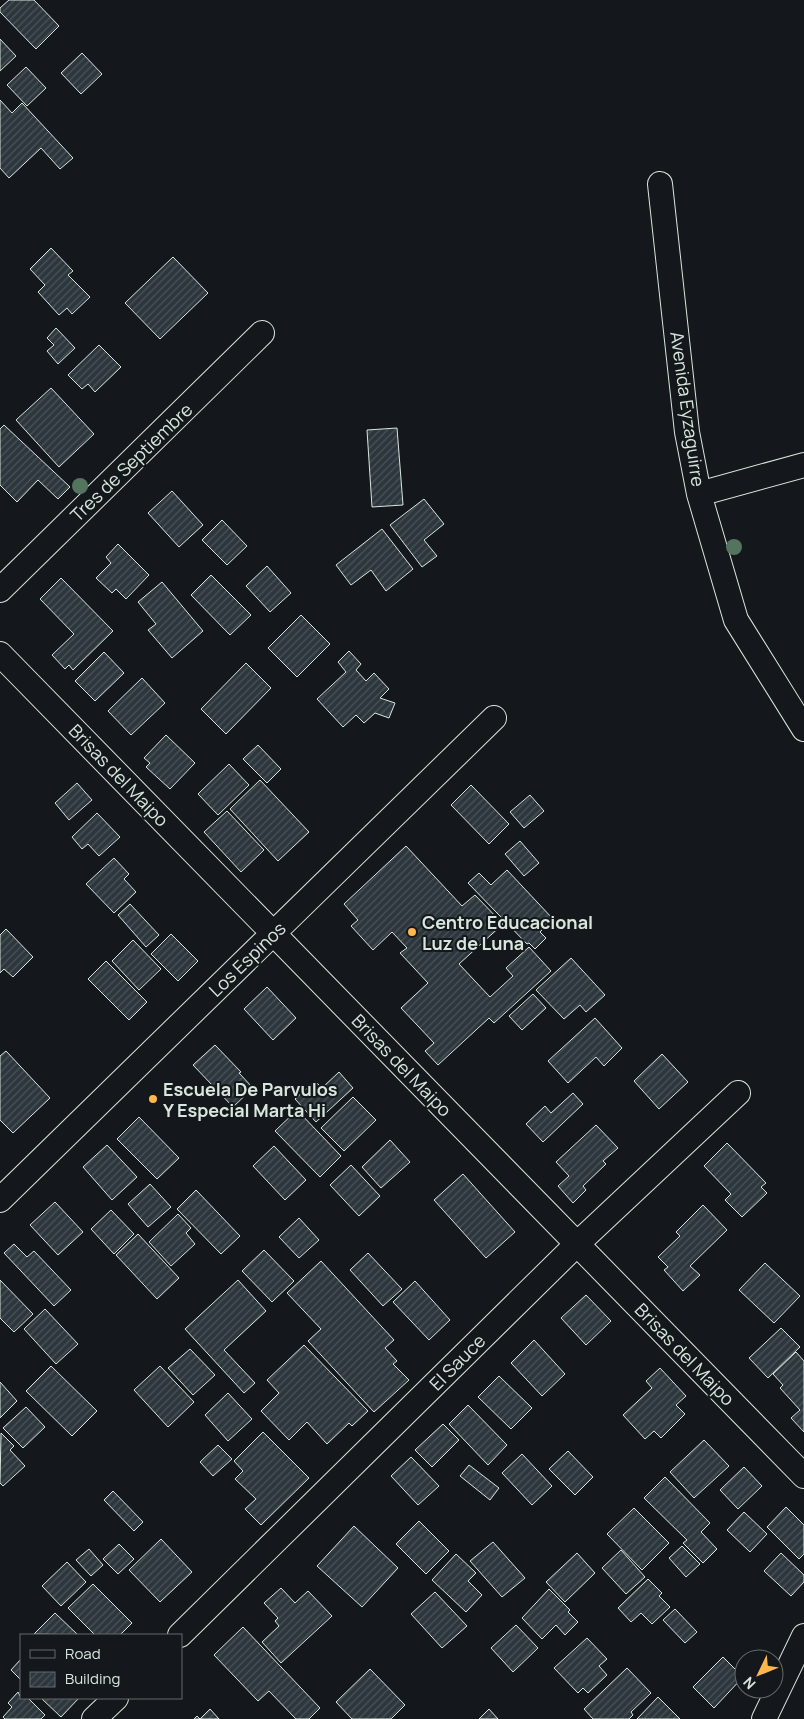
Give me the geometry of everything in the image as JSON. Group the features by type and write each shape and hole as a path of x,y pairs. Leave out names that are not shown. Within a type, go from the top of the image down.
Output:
{"street":[{"name":"Avenida Eyzaguirre","path":"660,184 687,432 699,494 736,620 804,729"},
{"name":"Tres de Septiembre","path":"0,590 262,333"},
{"path":"699,494 804,465"},
{"name":"Brisas del Maipo","path":"0,654 804,1476"},
{"name":"Los Espinos","path":"0,1200 494,718"},
{"name":"El Sauce","path":"181,1634 577,1244 738,1092"},
{"path":"764,1719 804,1636"},
{"path":"94,1719 115,1699"}],"building":[{"path":"9,0 34,0 59,26 36,49 0,12 0,8"},
{"path":"0,39 16,56 0,71"},
{"path":"82,53 102,74 81,94 61,73"},
{"path":"26,67 46,88 27,106 7,85"},
{"path":"0,100 12,113 22,103 73,158 60,169 41,148 9,178 0,168"},
{"path":"51,248 73,271 68,275 90,297 72,314 67,308 59,315 38,292 45,285 30,269"},
{"path":"173,257 208,293 160,339 125,303"},
{"path":"56,328 75,348 58,364 47,351 54,345 47,338"},
{"path":"99,345 121,367 95,392 88,384 82,389 68,375"},
{"path":"51,388 94,434 59,467 16,420"},
{"path":"4,425 70,487 58,499 38,480 17,502 0,485 0,429"},
{"path":"397,428 403,505 372,507 367,430"},
{"path":"172,491 203,525 179,547 148,513"},
{"path":"424,499 444,524 424,540 437,556 422,567 390,525"},
{"path":"222,520 247,546 227,565 202,540"},
{"path":"382,529 413,569 386,591 371,570 351,585 336,565"},
{"path":"118,544 149,575 126,599 116,589 112,593 96,578 111,563 106,557"},
{"path":"267,566 291,593 270,612 246,586"},
{"path":"211,575 251,615 230,635 191,595"},
{"path":"61,578 113,631 73,670 69,665 65,669 52,655 74,634 40,599"},
{"path":"162,582 203,631 172,658 148,630 156,624 138,602"},
{"path":"301,615 330,644 297,677 268,648"},
{"path":"349,651 361,664 356,670 366,681 374,673 389,689 380,698 395,703 389,718 375,713 364,723 356,715 343,727 317,699 346,672 338,662"},
{"path":"104,652 124,673 95,701 75,681"},
{"path":"246,663 271,688 226,734 201,709"},
{"path":"142,678 165,703 131,735 108,711"},
{"path":"166,735 195,763 170,789 146,767 150,763 144,758"},
{"path":"258,745 281,769 267,783 243,759"},
{"path":"229,764 249,785 218,815 198,794"},
{"path":"260,780 309,832 278,861 230,809"},
{"path":"77,783 92,800 69,820 55,803"},
{"path":"471,785 509,824 489,844 451,805"},
{"path":"530,795 544,811 524,828 510,812"},
{"path":"227,811 264,850 241,872 204,832"},
{"path":"97,813 120,837 99,856 88,844 82,849 72,837"},
{"path":"520,841 539,863 524,876 505,854"},
{"path":"406,846 462,906 475,895 503,924 459,964 490,997 513,976 506,968 529,947 551,971 494,1023 489,1018 438,1065 425,1051 434,1043 401,1008 428,983 400,953 407,948 392,932 373,950 351,926 358,920 344,904"},
{"path":"114,858 129,874 124,879 136,892 114,913 86,884"},
{"path":"507,870 553,919 540,932 546,938 535,949 529,943 527,944 468,883 479,873 491,885"},
{"path":"130,904 159,935 146,947 118,915"},
{"path":"6,929 33,957 13,977 4,969 0,973 0,935"},
{"path":"171,934 198,961 178,981 151,954"},
{"path":"133,940 161,969 139,990 112,961"},
{"path":"571,958 605,995 586,1012 580,1005 564,1019 536,990"},
{"path":"106,961 147,1002 129,1020 88,979"},
{"path":"267,987 296,1018 273,1040 244,1009"},
{"path":"533,994 546,1008 522,1030 509,1016"},
{"path":"595,1018 622,1048 604,1066 596,1057 568,1083 548,1061"},
{"path":"215,1045 241,1072 239,1073 253,1088 233,1107 193,1065"},
{"path":"6,1051 50,1098 13,1133 0,1120 0,1056"},
{"path":"662,1054 688,1082 659,1109 634,1081"},
{"path":"339,1072 353,1088 316,1122 295,1099 315,1081 322,1088"},
{"path":"573,1093 583,1104 543,1142 526,1124 545,1106 551,1113"},
{"path":"353,1097 376,1120 344,1151 321,1128"},
{"path":"297,1110 341,1156 320,1177 275,1131"},
{"path":"139,1117 179,1158 157,1179 117,1139"},
{"path":"596,1125 618,1148 603,1161 606,1164 583,1186 586,1190 573,1203 558,1186 569,1176 556,1162"},
{"path":"390,1140 410,1162 381,1188 362,1167"},
{"path":"727,1143 766,1183 761,1187 767,1193 742,1217 725,1200 731,1194 704,1166"},
{"path":"107,1145 137,1177 112,1200 83,1167"},
{"path":"274,1146 306,1180 285,1200 253,1166"},
{"path":"351,1165 380,1196 359,1216 330,1185"},
{"path":"463,1174 515,1232 486,1258 434,1200"},
{"path":"150,1184 171,1207 148,1227 128,1204"},
{"path":"196,1190 240,1236 221,1254 177,1209"},
{"path":"55,1202 83,1232 58,1255 30,1225"},
{"path":"703,1205 727,1230 690,1266 700,1275 683,1291 664,1270 668,1267 658,1257 680,1236 676,1232"},
{"path":"111,1210 134,1234 114,1254 91,1229"},
{"path":"178,1214 191,1228 186,1233 195,1244 171,1266 149,1242"},
{"path":"299,1218 319,1240 299,1258 279,1237"},
{"path":"138,1234 179,1278 157,1299 116,1255"},
{"path":"14,1244 27,1257 34,1251 71,1290 54,1306 4,1253"},
{"path":"264,1250 294,1281 272,1302 242,1271"},
{"path":"368,1253 402,1289 383,1306 350,1270"},
{"path":"321,1261 394,1340 385,1348 397,1361 393,1364 409,1380 374,1412 308,1341 321,1329 287,1293"},
{"path":"765,1263 800,1296 774,1323 739,1290"},
{"path":"0,1280 33,1314 14,1332 0,1318"},
{"path":"238,1280 266,1311 224,1350 255,1383 244,1393 185,1329"},
{"path":"415,1281 450,1320 429,1340 393,1302"},
{"path":"586,1295 611,1321 586,1345 561,1318"},
{"path":"45,1309 78,1344 56,1364 24,1329"},
{"path":"781,1328 800,1347 768,1378 749,1358"},
{"path":"534,1340 565,1374 542,1396 511,1363"},
{"path":"304,1345 368,1411 352,1426 349,1423 327,1444 307,1422 289,1440 261,1411 279,1393 267,1380"},
{"path":"190,1349 215,1375 193,1395 168,1368"},
{"path":"796,1352 804,1361 804,1432 791,1418 800,1410 780,1388 783,1385 773,1374"},
{"path":"51,1366 97,1411 72,1436 26,1391"},
{"path":"160,1366 194,1402 168,1427 134,1390"},
{"path":"660,1368 686,1396 676,1405 685,1414 661,1438 654,1431 645,1439 623,1415 652,1388 646,1381"},
{"path":"499,1376 532,1408 511,1429 478,1397"},
{"path":"0,1382 17,1401 0,1418"},
{"path":"228,1393 252,1419 228,1441 205,1415"},
{"path":"468,1405 507,1445 488,1465 449,1424"},
{"path":"26,1407 45,1427 23,1448 3,1428"},
{"path":"443,1424 459,1440 432,1467 415,1450"},
{"path":"263,1432 309,1478 261,1525 245,1509 256,1499 235,1479 243,1471 234,1461"},
{"path":"1,1433 14,1446 10,1450 25,1466 3,1486 0,1483"},
{"path":"704,1440 729,1466 694,1498 670,1472"},
{"path":"218,1445 232,1459 213,1476 200,1462"},
{"path":"568,1451 593,1477 575,1495 549,1469"},
{"path":"522,1454 552,1486 532,1505 502,1473"},
{"path":"411,1457 439,1486 418,1505 391,1476"},
{"path":"469,1465 499,1488 490,1500 460,1476"},
{"path":"744,1467 762,1486 738,1509 720,1490"},
{"path":"665,1477 710,1523 701,1532 717,1549 703,1563 683,1543 687,1540 644,1498"},
{"path":"113,1491 143,1522 134,1531 104,1500"},
{"path":"786,1507 804,1525 804,1554 799,1559 767,1527"},
{"path":"634,1508 669,1543 642,1570 607,1534"},
{"path":"744,1512 767,1534 750,1552 727,1530"},
{"path":"419,1521 449,1551 426,1574 396,1544"},
{"path":"354,1526 398,1568 362,1607 317,1566"},
{"path":"161,1539 192,1572 160,1602 129,1570"},
{"path":"493,1542 525,1578 502,1597 470,1561"},
{"path":"119,1544 134,1559 118,1574 103,1559"},
{"path":"682,1546 700,1564 686,1577 669,1558"},
{"path":"89,1549 103,1565 91,1576 76,1560"},
{"path":"621,1550 645,1577 626,1594 602,1568"},
{"path":"577,1553 595,1573 565,1602 546,1582"},
{"path":"781,1553 804,1575 804,1582 791,1596 764,1571"},
{"path":"456,1554 476,1573 468,1581 482,1595 466,1612 432,1580"},
{"path":"67,1562 86,1582 61,1606 42,1586"},
{"path":"648,1579 662,1593 659,1596 670,1607 652,1624 641,1613 631,1622 618,1608"},
{"path":"93,1584 132,1623 121,1634 94,1634 68,1608"},
{"path":"281,1588 295,1603 308,1591 332,1616 281,1663 262,1642 279,1626 275,1621 278,1618 264,1603"},
{"path":"549,1589 570,1610 568,1612 578,1622 565,1635 556,1625 542,1639 522,1618"},
{"path":"435,1592 467,1626 442,1648 411,1614"},
{"path":"675,1609 697,1632 685,1643 663,1620"},
{"path":"55,1613 77,1634 34,1634"},
{"path":"516,1625 538,1648 513,1672 491,1648"},
{"path":"243,1627 320,1708 309,1719 296,1719 269,1691 258,1701 214,1655"},
{"path":"587,1638 607,1659 599,1666 607,1675 588,1693 583,1688 578,1693 554,1668"},
{"path":"723,1657 734,1668 734,1687 714,1708 693,1687"},
{"path":"20,1660 20,1679 11,1670"},
{"path":"627,1668 651,1693 631,1712 633,1715 629,1719 593,1719 584,1709"},
{"path":"370,1669 405,1705 391,1719 352,1719 336,1702"},
{"path":"18,1692 20,1699 29,1699 45,1715 41,1719 5,1719 3,1717 12,1707 8,1703"},
{"path":"658,1697 680,1719 637,1719"},
{"path":"42,1699 78,1699 61,1717"},
{"path":"210,1709 219,1719 200,1719"},
{"path":"489,1709 498,1719 479,1719"}],"place":[{"name":"Centro Educacional Luz de Luna","path":"412,932"},
{"name":"Escuela De Parvulos Y Especial Marta Hi","path":"153,1099"}]}
